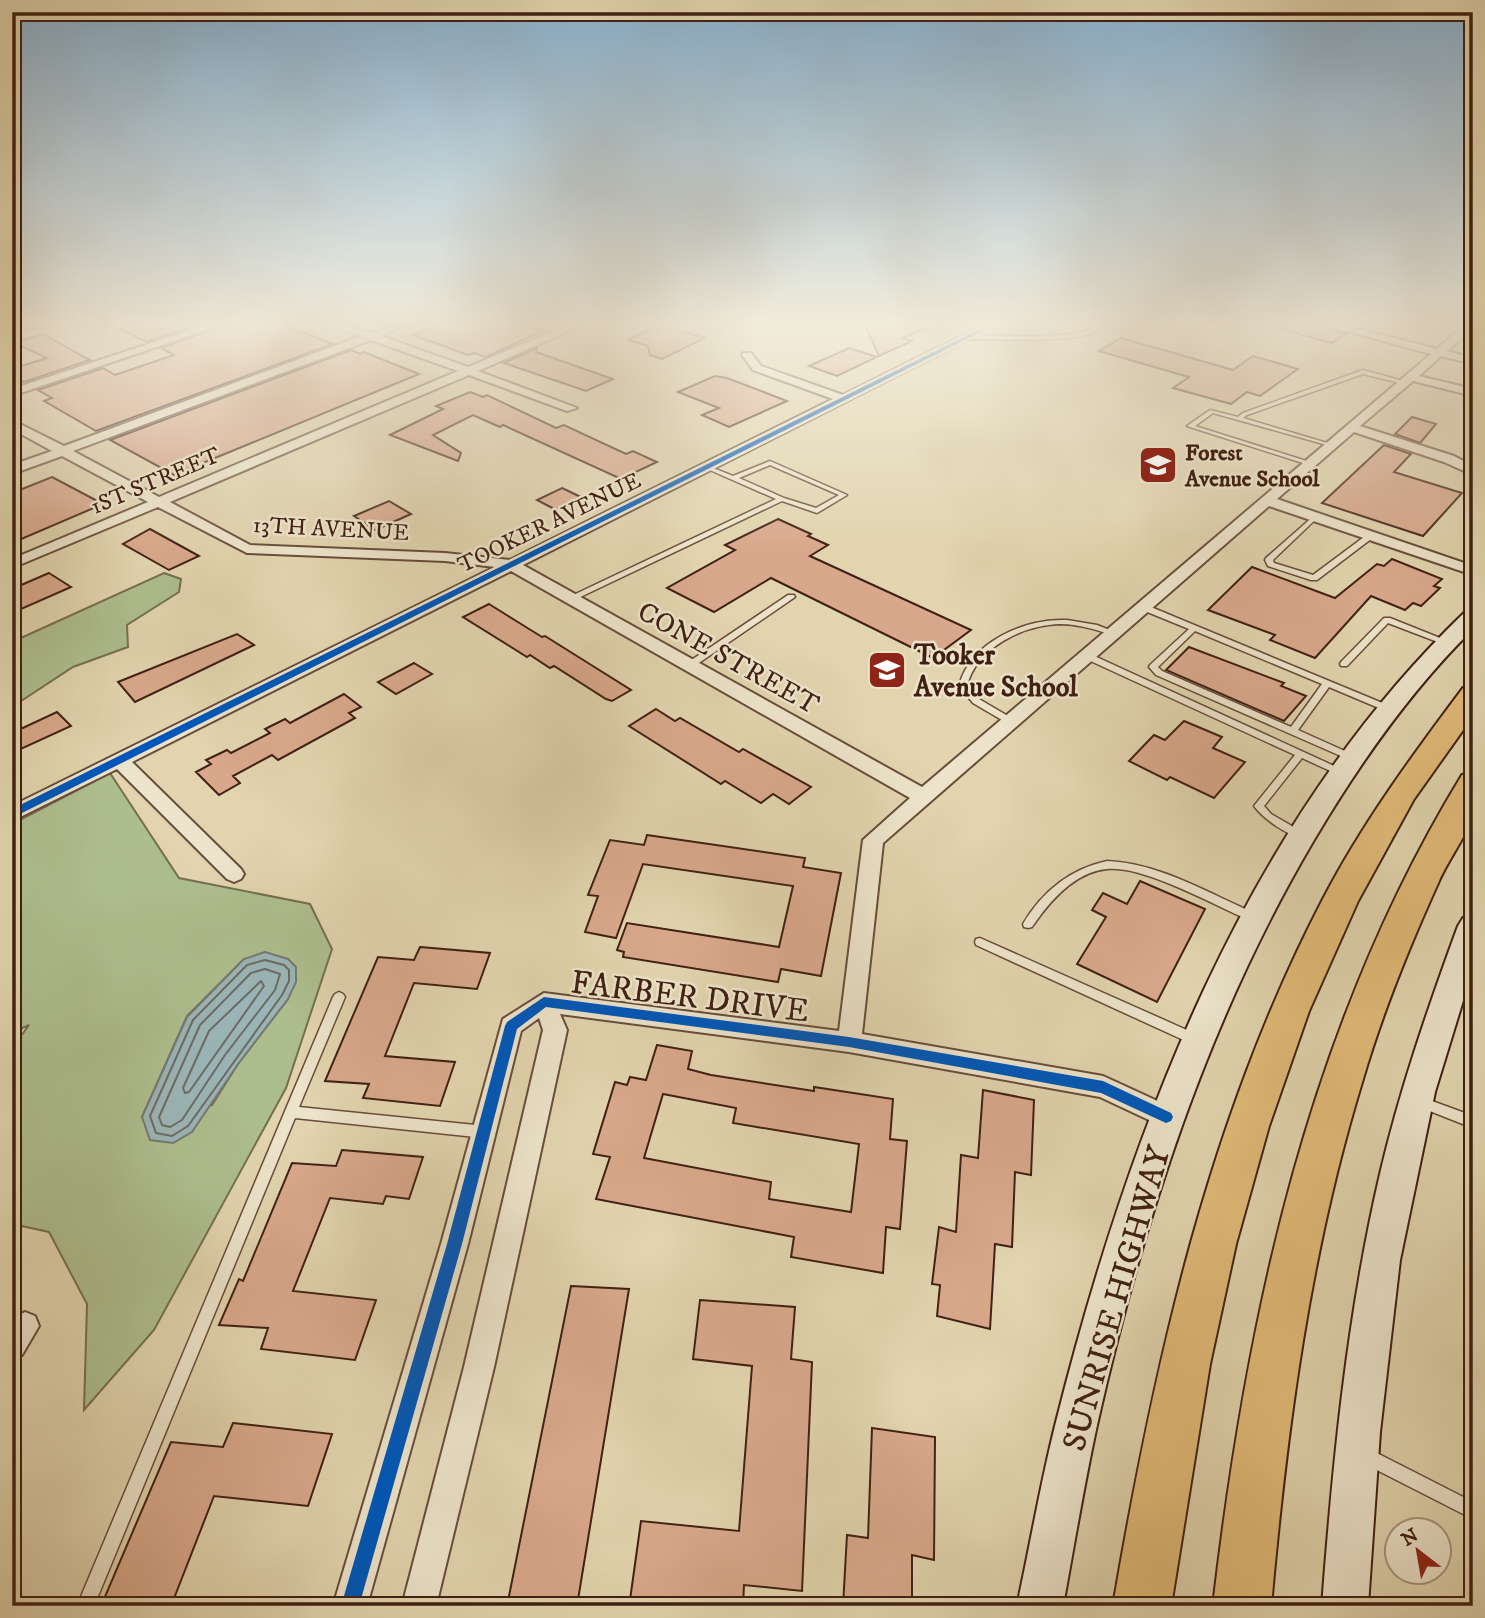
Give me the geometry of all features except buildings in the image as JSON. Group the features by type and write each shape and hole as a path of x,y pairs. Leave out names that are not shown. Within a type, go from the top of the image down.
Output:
{"highway":[{"path":"1142,1606 1165,1463 1189,1341 1227,1194 1267,1070 1320,939 1360,859 1425,755 1473,694"},
{"path":"1242,1606 1252,1511 1277,1346 1303,1214 1352,1047 1401,920 1473,783"}],"main road":[{"name":"SUNRISE HIGHWAY","path":"1040,1606 1072,1442 1129,1232 1166,1117 1233,961 1303,836 1348,766 1389,709 1446,642 1473,617"},
{"path":"1345,1606 1356,1451 1374,1294 1387,1223 1429,1049 1473,926"}],"street":[{"path":"12,470 207,398"},
{"name":"1ST STREET","path":"12,564 405,398"},
{"path":"542,398 571,408"},
{"path":"839,398 843,399"},
{"name":"TOOKER AVENUE","path":"12,814 846,398"},
{"path":"849,1042 873,840 1387,398"},
{"name":"13TH AVENUE","path":"12,424 247,549 445,557 510,564"},
{"path":"1353,428 1449,459 1472,471"},
{"path":"1268,501 1473,571"},
{"name":"CONE STREET","path":"510,564 922,796"},
{"path":"119,761 234,874"},
{"name":"FARBER DRIVE","path":"419,1606 479,1367 555,1030 544,1002"},
{"name":"FARBER DRIVE","path":"350,1606 485,1132 511,1026 544,1002 849,1042 1103,1087 1166,1117"}],"lane":[{"path":"1240,418 1295,398"},
{"path":"1311,464 1190,426 1212,411 1332,446"},
{"path":"706,467 817,511 844,495 770,463 734,478"},
{"path":"571,598 782,499"},
{"path":"1315,517 1269,560 1271,564 1314,578 1371,536"},
{"path":"690,665 791,597"},
{"path":"1143,607 1389,709"},
{"path":"1344,664 1387,620 1446,642"},
{"path":"1010,721 976,701 963,686 968,667 978,657 1009,635 1045,623 1076,622 1113,633"},
{"path":"1194,628 1153,667 1159,673 1293,731 1348,766"},
{"path":"1087,656 1301,754 1348,766"},
{"path":"1293,731 1327,684"},
{"path":"1301,754 1259,806 1268,816 1303,836"},
{"path":"1028,924 1044,901 1064,882 1107,865 1149,873 1256,918"},
{"path":"981,942 1198,1041"},
{"path":"85,1606 339,997"},
{"path":"1415,1100 1473,1122"},
{"path":"291,1112 485,1132"},
{"path":"1356,1451 1473,1511"}],"green space":[{"path":"164,573 181,579 179,592 127,625 128,647 73,667 12,707 12,642"},
{"path":"110,773 179,878 310,904 332,949 286,1088 154,1330 84,1410 87,1304 49,1232 12,1224 12,1060 18,1040 29,1025 12,1033 12,824","holes":["244,959 288,999 238,1064 212,1105 142,1117 187,1016"]}],"water":[{"path":"265,952 288,959 296,967 296,982 288,999 238,1064 192,1132 173,1143 150,1140 142,1117 187,1017 244,959"}],"cycle path":[{"path":"12,814 847,398"},
{"path":"350,1606 454,1244 511,1026 544,1002 849,1042 1103,1087 1166,1117"}],"place":[{"name":"Forest Avenue School","path":"1158,465"},
{"name":"Tooker Avenue School","path":"887,670"}]}
